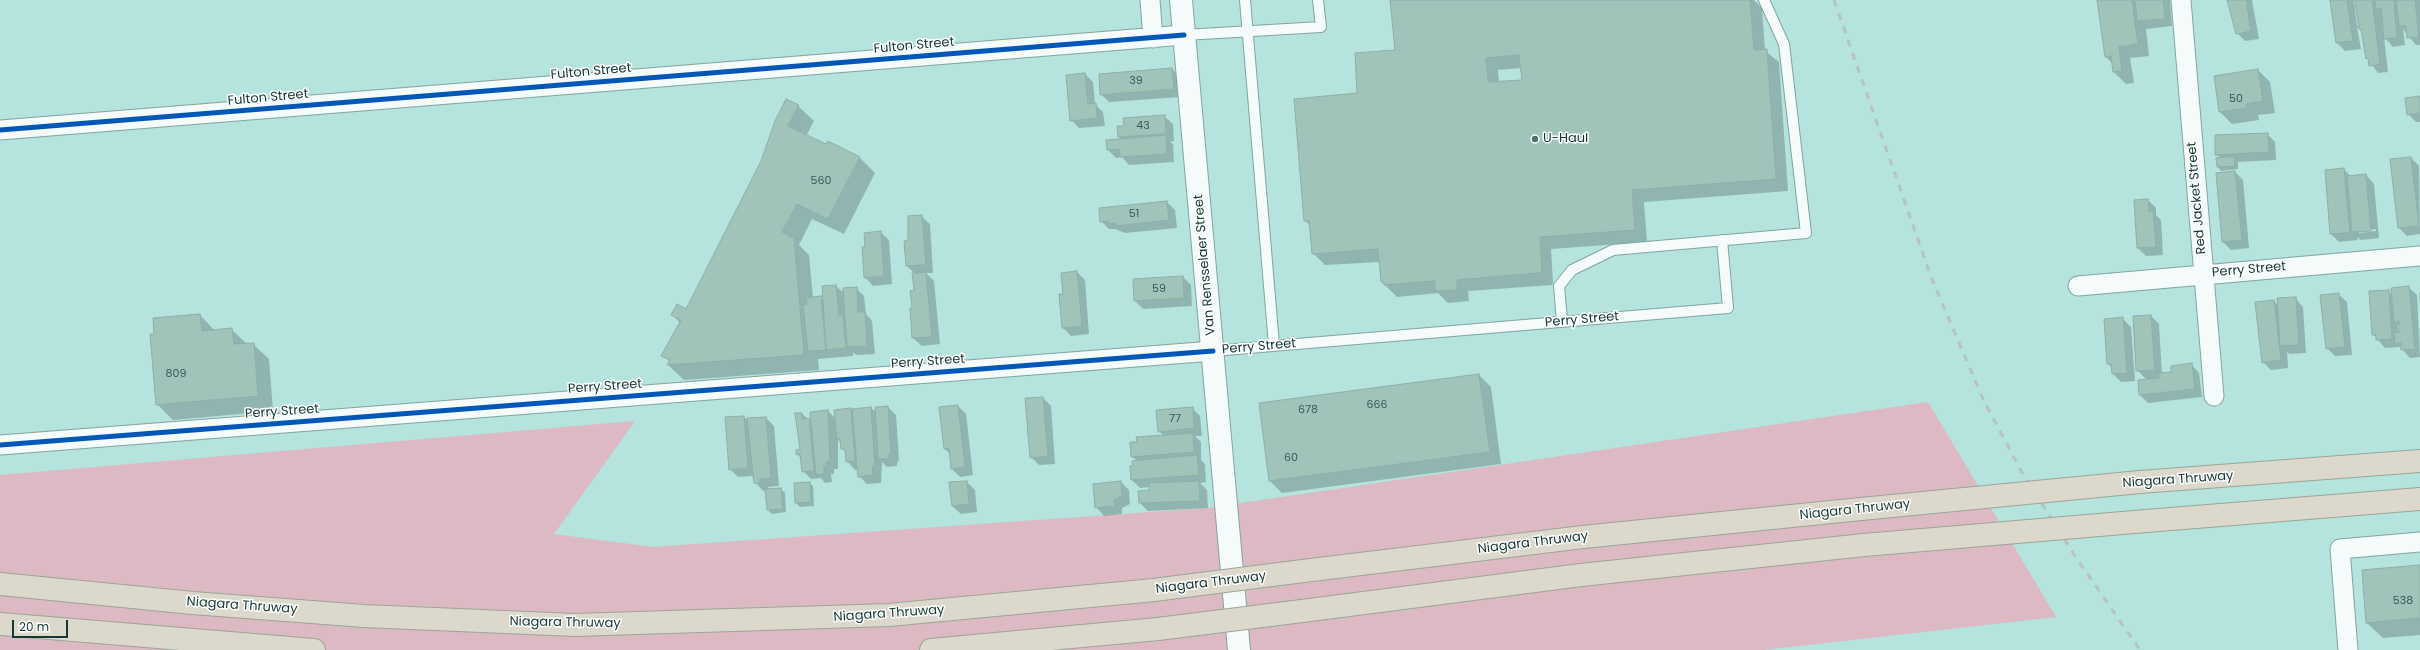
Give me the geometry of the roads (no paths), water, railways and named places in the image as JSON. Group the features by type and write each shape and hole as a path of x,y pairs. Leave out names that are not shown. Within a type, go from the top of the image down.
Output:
{"highway":[{"name":"Niagara Thruway","path":"0,584 193,603 364,616 575,625 889,615 1154,590 1583,537 1861,509 2140,482 2420,461"},
{"path":"931,650 1158,629 1581,575 1864,545 2420,499"},
{"path":"0,624 314,650"}],"street":[{"path":"1150,0 1153,38"},
{"name":"Van Rensselaer Street","path":"1181,0 1239,650"},
{"name":"Red Jacket Street","path":"2181,0 2214,396"},
{"name":"Fulton Street","path":"0,130 1184,35"},
{"name":"Perry Street","path":"2078,286 2420,256"},
{"name":"Perry Street","path":"0,446 1213,351"},
{"path":"2348,650 2340,549 2420,542"}],"lane":[{"path":"1245,0 1274,345"},
{"path":"1184,35 1321,27 1318,0"},
{"path":"1562,321 1559,286 1572,270 1612,250 1806,233 1784,44 1764,0"},
{"name":"Perry Street","path":"1213,351 1728,308 1722,240"}],"railway":[{"path":"1834,0 1931,277 1983,399 2020,469 2075,556 2140,650"}],"place":[{"name":"U-Haul","path":"1535,139"}]}
